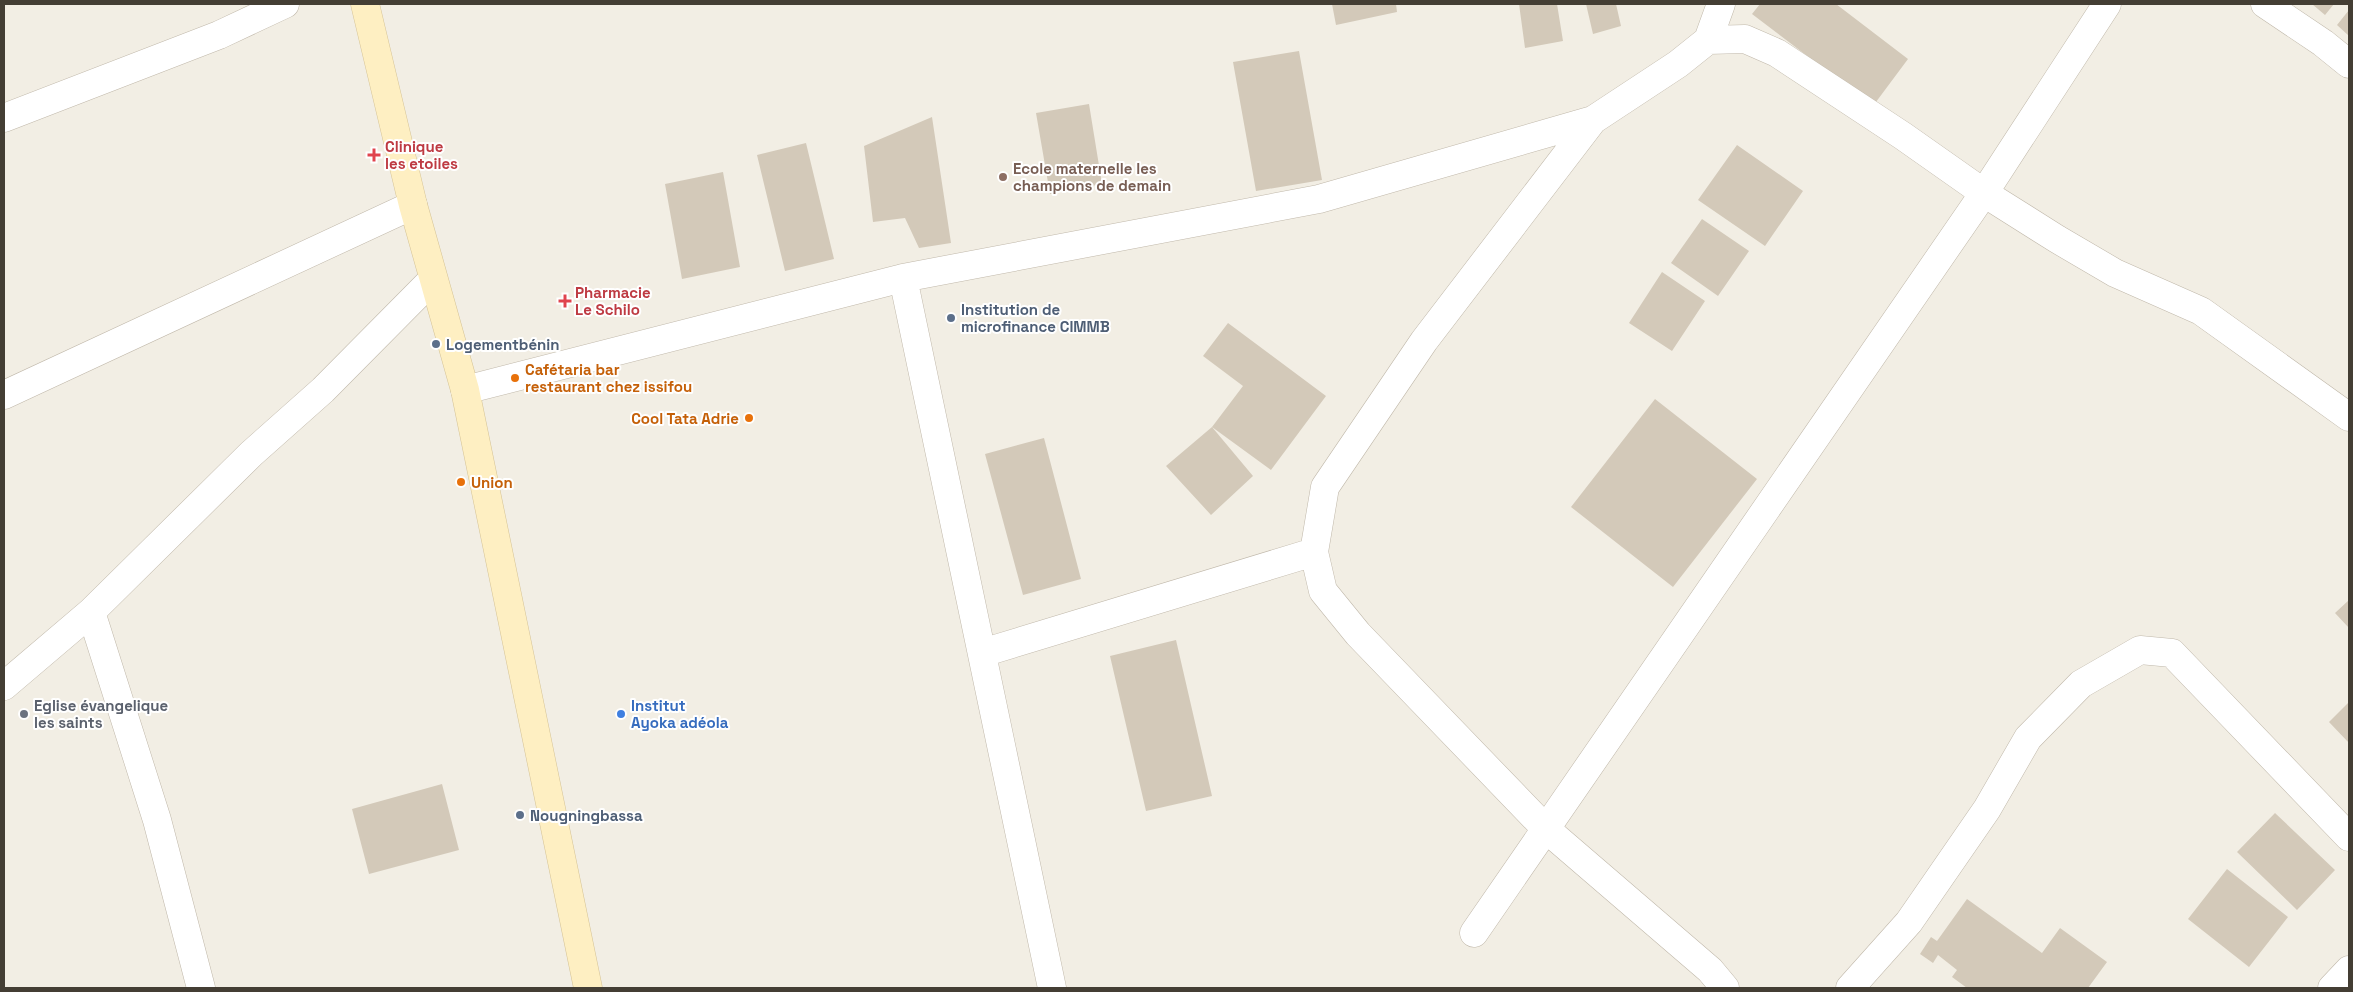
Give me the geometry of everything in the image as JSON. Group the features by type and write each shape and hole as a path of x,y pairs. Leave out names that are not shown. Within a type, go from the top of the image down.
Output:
{"main road":[{"path":"365,4 412,205 465,390 588,988"}],"street":[{"path":"4,118 219,34 286,4"},
{"path":"465,390 903,278 1319,198 1593,120 1678,64 1708,40 1722,4"},
{"path":"1474,933 1984,194 2107,4"},
{"path":"2264,4 2349,64"},
{"path":"1708,40 1745,39 1777,53 1903,136 1984,194 2115,273 2201,311 2349,417"},
{"path":"1593,120 1424,341 1325,487 1314,552 1323,591 1358,634 1546,829 1710,970 1725,988"},
{"path":"4,395 412,205"},
{"path":"903,278 1052,988"},
{"path":"4,686 91,612 251,454 322,390 433,279"},
{"path":"982,653 1314,552"},
{"path":"91,612 157,820 192,983"},
{"path":"1850,988 1909,922 1986,809 2028,738 2081,684 2140,650 2172,653 2349,837"},
{"path":"2332,988 2349,970"}],"building":[{"path":"1332,4 1396,4 1397,12 1336,25"},
{"path":"1519,4 1557,4 1563,41 1525,48"},
{"path":"1586,4 1616,4 1621,26 1593,34"},
{"path":"1760,4 1836,4 1908,59 1873,106 1752,14"},
{"path":"2312,4 2334,4 2325,15"},
{"path":"2349,10 2349,36 2337,25"},
{"path":"1299,51 1322,180 1256,191 1233,62"},
{"path":"1089,104 1102,184 1050,194 1036,113"},
{"path":"932,117 951,243 919,248 905,218 873,222 864,146"},
{"path":"806,143 834,259 785,271 757,155"},
{"path":"1737,145 1803,191 1765,246 1698,200"},
{"path":"723,172 740,267 682,279 665,184"},
{"path":"1702,219 1749,251 1718,296 1671,263"},
{"path":"1662,272 1705,301 1672,351 1629,323"},
{"path":"1228,323 1326,396 1271,470 1212,427 1243,386 1203,356"},
{"path":"1655,399 1757,479 1673,587 1571,507"},
{"path":"1212,427 1253,476 1211,515 1166,466"},
{"path":"1044,438 1081,579 1023,595 985,454"},
{"path":"2349,600 2349,628 2335,613"},
{"path":"1176,640 1212,796 1146,811 1110,656"},
{"path":"2349,702 2349,743 2329,722"},
{"path":"442,784 459,850 369,874 352,809"},
{"path":"2275,813 2335,870 2297,910 2237,852"},
{"path":"2227,869 2288,917 2249,967 2188,919"},
{"path":"1967,899 2042,953 2060,928 2107,962 2088,988 1967,988 1952,977 1957,970 1938,955 1933,963 1920,954 1931,937 1937,941"}],"place":[{"name":"Clinique les etoiles","path":"374,155"},
{"name":"Ecole maternelle les champions de demain","path":"1003,177"},
{"name":"Pharmacie Le Schilo","path":"565,301"},
{"name":"Institution de microfinance CIMMB","path":"951,318"},
{"name":"Logementbénin","path":"436,344"},
{"name":"Cafétaria bar restaurant chez issifou","path":"515,378"},
{"name":"Cool Tata Adrie","path":"749,418"},
{"name":"Union","path":"461,482"},
{"name":"Eglise évangelique les saints","path":"24,714"},
{"name":"Institut Ayoka adéola","path":"621,714"},
{"name":"Nougningbassa","path":"520,815"}]}
